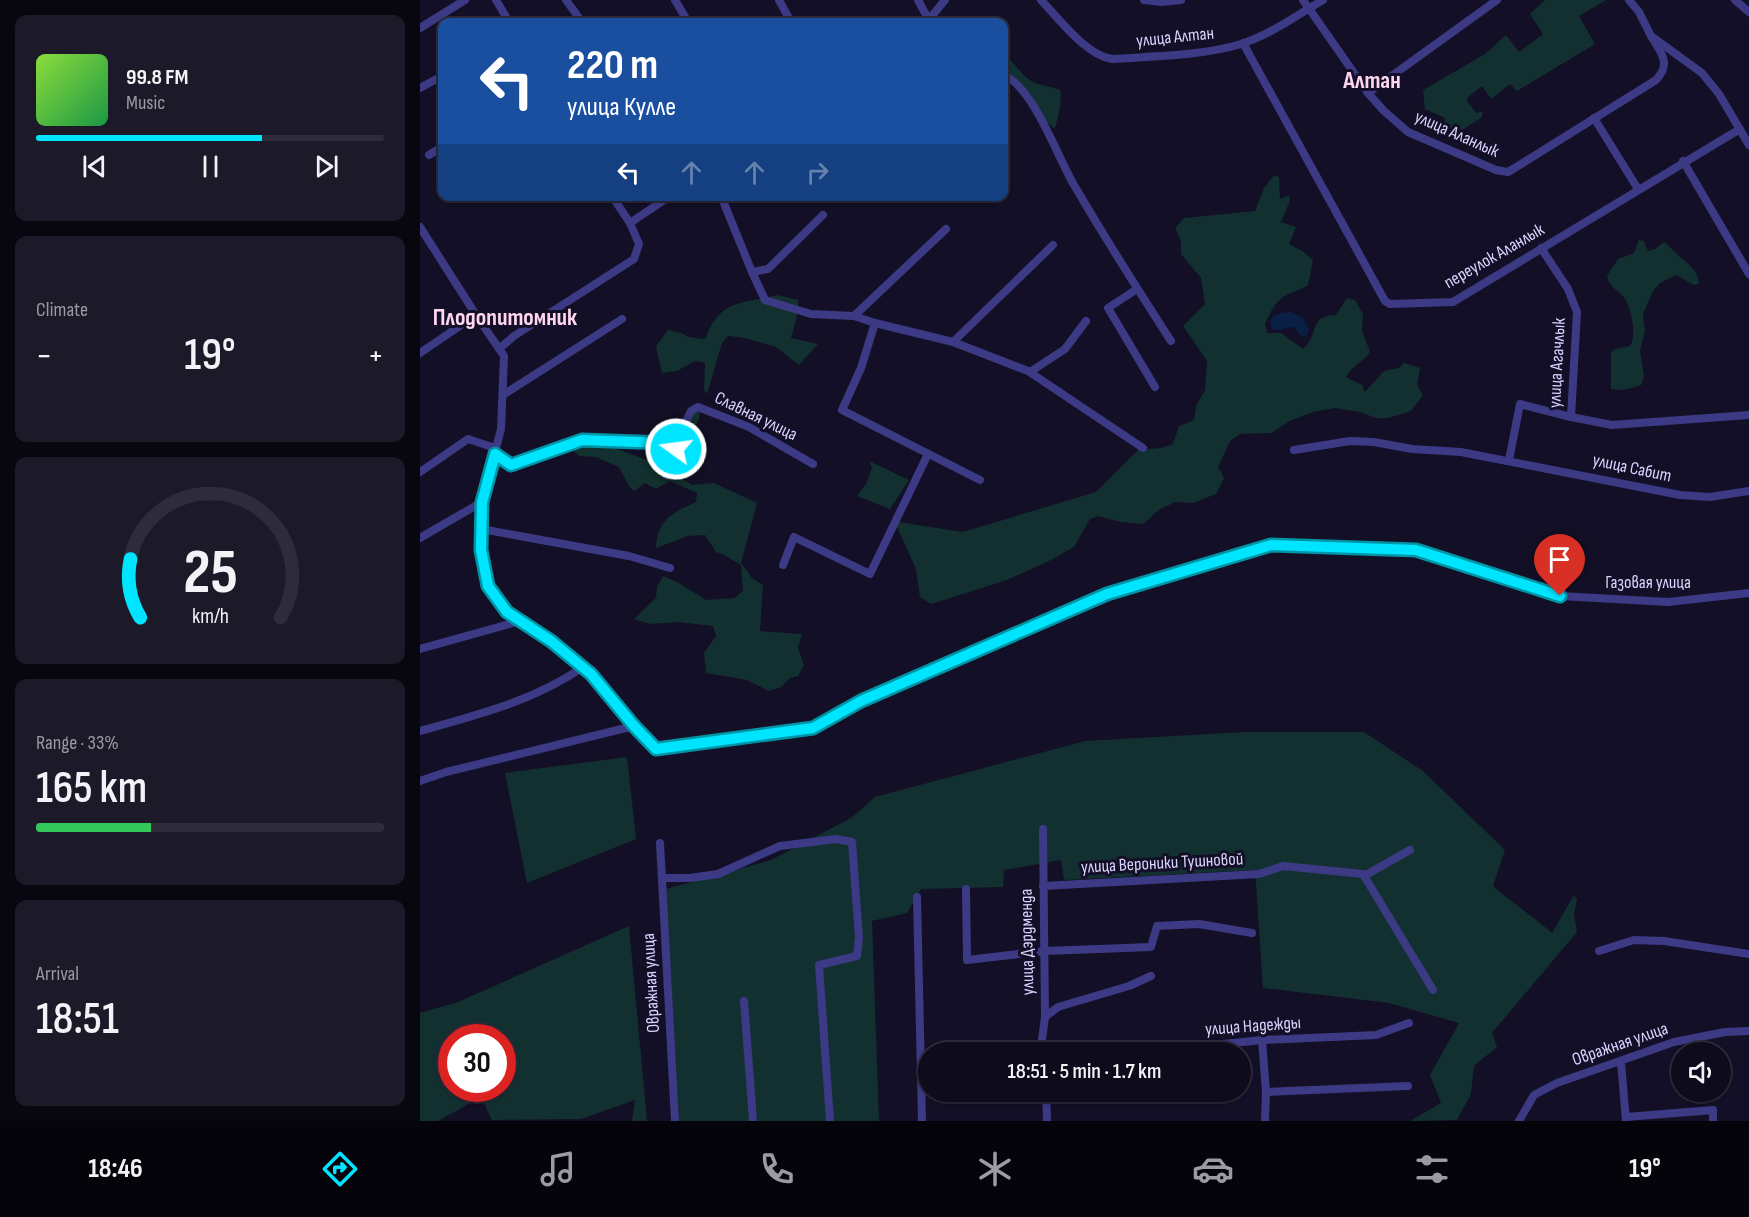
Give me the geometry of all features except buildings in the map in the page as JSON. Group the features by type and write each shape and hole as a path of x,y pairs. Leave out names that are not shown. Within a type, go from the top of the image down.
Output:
{"street":[{"path":"420,28 465,0"},
{"path":"496,0 507,18"},
{"path":"567,0 579,18"},
{"path":"675,0 686,18"},
{"path":"778,0 789,18"},
{"path":"918,0 927,18"},
{"path":"932,18 945,0"},
{"name":"улица Алтан","path":"1041,0 1080,41 1102,58 1112,60 1218,50 1244,43 1323,0"},
{"path":"1144,0 1162,2 1181,0"},
{"name":"улица Аланлык","path":"1303,0 1368,93 1384,111 1408,132 1496,171 1508,172 1656,80 1664,71 1665,60 1651,36"},
{"path":"1368,93 1497,0"},
{"path":"1629,0 1639,12 1651,36 1702,73 1719,94 1749,145"},
{"path":"1735,0 1749,12"},
{"name":"переулок Аланлык","path":"1244,43 1388,303 1453,302 1683,161 1740,129"},
{"path":"1008,77 1014,80 1046,127 1072,183 1171,341"},
{"path":"420,88 438,78"},
{"path":"1594,118 1638,189"},
{"path":"429,154 438,149"},
{"path":"1683,161 1749,274"},
{"path":"499,349 514,336 634,259 639,244 630,223 615,201"},
{"path":"630,223 663,201"},
{"path":"723,201 765,300 811,314 854,316 953,342 1030,372 1143,448"},
{"path":"752,272 768,269 823,215"},
{"path":"420,228 504,356 501,429 482,502 481,550 488,586 507,612 551,641 591,674 634,726 446,772 420,781"},
{"path":"854,316 946,229"},
{"path":"420,248 430,242"},
{"path":"953,342 1053,245"},
{"name":"улица Агачлык","path":"1541,248 1568,289 1577,312 1571,417 1612,425 1749,415"},
{"path":"1137,289 1108,308 1155,387"},
{"path":"420,353 476,315"},
{"path":"503,395 622,319"},
{"path":"1030,372 1065,349 1086,321"},
{"path":"874,323 861,368 842,410 980,480"},
{"path":"1509,460 1520,404 1571,417"},
{"name":"Славная улица","path":"675,444 691,411 698,407 749,428 813,464"},
{"path":"420,472 468,440 495,451 511,465 582,440 675,444 676,449 666,475"},
{"name":"улица Сабит","path":"1294,450 1350,441 1374,442 1412,449 1461,452 1509,460 1680,495 1710,497 1749,491"},
{"path":"783,565 794,537 870,574 928,454"},
{"path":"420,538 482,502"},
{"path":"481,529 629,556 670,568"},
{"name":"Газовая улица","path":"634,726 656,749 813,728 861,701 1107,594 1271,545 1416,550 1560,596 1668,602 1749,593"},
{"path":"420,649 520,621"},
{"path":"420,731 504,707 559,683 583,667"},
{"name":"улица Дэрдменда","path":"1042,1042 1045,1017 1043,829"},
{"path":"662,878 690,879 718,874 780,846 836,839 852,842 859,938 857,956 819,965 830,1121"},
{"name":"Овражная улица","path":"660,843 675,1121"},
{"path":"1410,850 1364,876 1433,990"},
{"name":"улица Вероники Тушновой","path":"1042,886 1259,874 1283,866 1363,874 1364,876"},
{"path":"966,889 967,960 1045,951 1151,947 1157,926 1199,924 1252,933"},
{"path":"917,897 922,1121"},
{"path":"1599,951 1635,940 1664,941 1749,954"},
{"path":"1045,1017 1058,1007 1129,986 1151,975"},
{"path":"744,1001 753,1121"},
{"name":"улица Надежды","path":"1242,1042 1376,1035 1409,1023"},
{"name":"Овражная улица","path":"1519,1121 1531,1099 1545,1089 1674,1042 1725,1032 1749,1031"},
{"path":"1262,1040 1266,1092 1265,1121"},
{"path":"1621,1062 1626,1119 1713,1110 1713,1121"},
{"path":"1266,1092 1408,1086"},
{"path":"1046,1102 1047,1121"}],"green space":[{"path":"1545,0 1606,0 1579,16 1595,44 1517,91 1510,84 1491,99 1482,86 1466,99 1476,113 1483,111 1482,117 1461,131 1449,135 1443,128 1445,118 1425,109 1423,90 1485,54 1506,35 1519,52 1543,34 1530,14"},
{"path":"1008,58 1028,79 1061,91 1055,129 1039,116 1017,80 1008,79"},
{"path":"1274,175 1279,177 1280,199 1290,195 1281,222 1296,227 1289,244 1313,260 1308,285 1288,294 1278,302 1265,324 1267,333 1281,333 1303,349 1321,318 1336,315 1347,298 1355,300 1363,314 1362,331 1370,352 1346,377 1362,385 1365,392 1384,371 1399,368 1404,363 1420,368 1417,385 1423,395 1411,411 1388,418 1376,418 1360,412 1335,408 1313,412 1290,421 1271,433 1240,434 1230,441 1218,467 1224,478 1216,494 1193,503 1175,502 1159,510 1143,524 1121,522 1098,516 1090,519 1074,547 1051,560 1007,580 931,604 920,597 916,569 897,527 898,522 963,532 1096,492 1138,450 1161,448 1173,444 1179,426 1194,420 1196,406 1205,390 1207,361 1183,326 1205,304 1201,278 1181,254 1181,241 1175,228 1184,218 1255,211 1264,188"},
{"path":"1639,240 1644,241 1648,251 1664,242 1692,268 1699,284 1694,285 1676,275 1660,283 1653,291 1643,314 1645,331 1640,350 1644,377 1641,385 1619,390 1611,389 1611,352 1630,346 1633,329 1627,303 1622,295 1612,287 1607,276 1618,259 1634,253"},
{"path":"778,295 798,300 798,313 791,338 818,344 799,365 776,347 745,338 728,336 722,343 707,394 704,390 705,363 695,361 677,371 662,373 656,346 668,330 688,337 705,339 718,317 733,305"},
{"path":"700,412 682,456 681,478 692,485 714,483 757,503 741,563 752,578 763,585 760,631 802,634 798,648 804,665 798,676 790,678 781,687 769,691 747,680 706,673 704,653 716,636 713,626 678,622 650,624 634,619 656,598 657,587 663,576 706,600 734,598 743,591 741,565 716,552 705,535 688,536 656,548 659,530 663,524 680,509 696,502 697,493 670,481 656,489 645,483 634,491 619,467 596,457 579,456 571,449 582,443 615,448 649,461 666,459 689,428 692,413"},
{"path":"869,461 909,480 890,509 857,496 866,484 872,467"},
{"path":"1245,732 1364,732 1423,771 1505,850 1493,886 1552,933 1574,895 1577,899 1574,914 1577,932 1492,1033 1497,1047 1474,1066 1471,1094 1457,1120 1410,1121 1441,1103 1430,1075 1459,1023 1389,1003 1263,988 1255,870 1064,880 1061,860 1004,870 1003,887 921,889 907,913 872,921 879,1121 679,1121 666,889 771,860 851,818 875,797 1085,741"},
{"path":"627,757 636,839 527,883 505,773"},
{"path":"629,926 647,1121 632,1121 635,1100 581,1119 492,1120 483,1102 516,1102 516,1024 438,1024 438,1102 472,1102 438,1121 420,1121 420,1013 458,1002"}],"water":[{"path":"1291,312 1302,317 1309,328 1307,336 1302,337 1294,327 1272,329 1270,321 1274,316"}],"district":[{"name":"Алтан","path":"1372,80"},
{"name":"Плодопитомник","path":"505,317"}],"route":[{"path":"676,449 675,444 666,443 582,440 511,465 495,454 482,502 481,550 488,586 507,612 551,641 591,674 656,749 813,728 861,701 1107,594 1271,545 1416,550 1560,596"}]}
